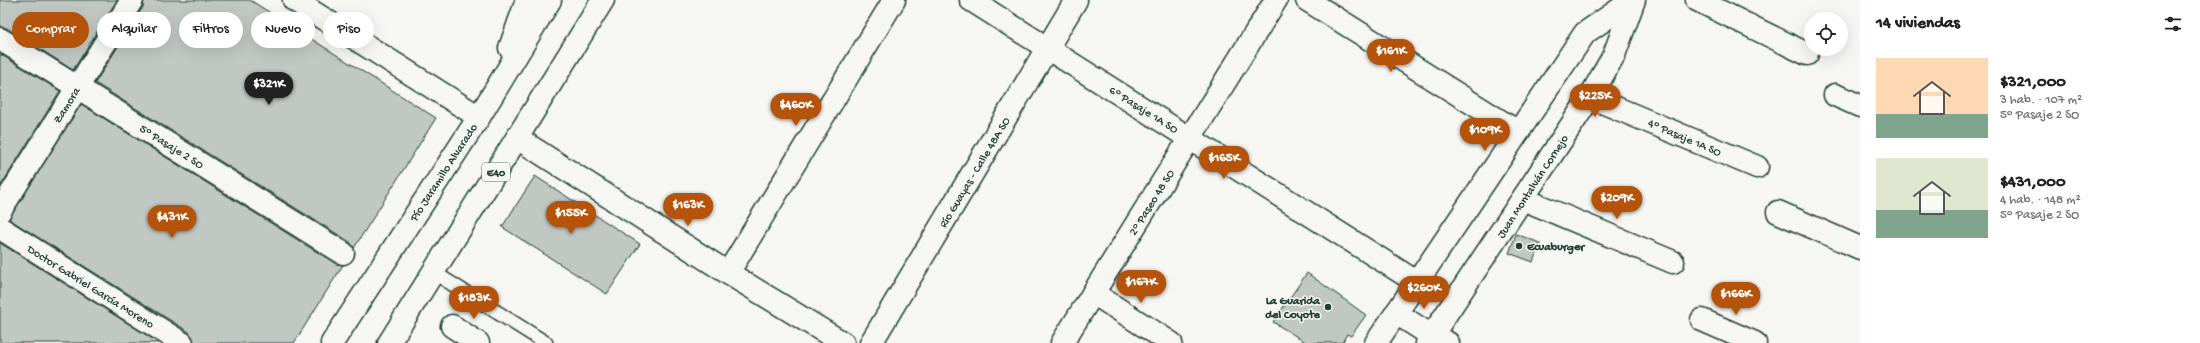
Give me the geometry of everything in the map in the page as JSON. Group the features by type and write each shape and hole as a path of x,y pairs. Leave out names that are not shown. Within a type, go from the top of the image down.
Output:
{"main road":[{"name":"Zamora","path":"0,211 132,0"},
{"path":"294,0 479,117"},
{"path":"493,93 527,0"},
{"name":"Pío Jaramillo Alvarado","path":"332,343 479,117 550,0"},
{"name":"E40","path":"389,343 603,0"},
{"path":"728,273 894,0"},
{"name":"6° Pasaje 1A SO","path":"971,0 1418,283"},
{"name":"Río Guayas - Calle 48A SO","path":"871,343 1048,50 1076,0"},
{"name":"2° Paseo 48 SO","path":"1062,343 1276,0"},
{"path":"1308,0 1518,132"},
{"name":"Juan Montalván Cornejo","path":"1376,343 1418,283 1585,33 1634,0"},
{"name":"Juan Montalván Cornejo","path":"1436,341 1523,199 1590,97 1614,55 1634,0"},
{"path":"1696,0 1804,53"},
{"name":"5° Pasaje 2 SO","path":"0,39 343,253"},
{"path":"1835,95 1860,106"},
{"name":"4° Pasaje 1A SO","path":"1590,97 1757,167"},
{"path":"517,138 728,273 843,343"},
{"path":"1523,199 1673,262"},
{"path":"1778,212 1860,248"},
{"name":"Doctor Gabriel García Moreno","path":"0,228 182,343"},
{"path":"1093,293 1172,343"},
{"path":"1396,313 1436,341"},
{"path":"1702,320 1755,343"},
{"path":"452,326 478,343"}],"lane":[{"path":"433,272 546,343"}],"building":[{"path":"0,0 117,0 109,12 97,12 97,32 89,45 89,12 12,12 12,31 7,28 0,27"},
{"path":"144,0 250,0 269,12 251,12 251,48 315,48 315,41 323,46 323,48 326,48 436,118 354,248 350,242 95,83 117,48 171,48 171,12 140,12 143,7"},
{"path":"38,48 87,48 73,70"},
{"path":"0,54 60,91 0,187"},
{"path":"81,104 336,264 343,265 294,343 194,343 189,332 9,219"},
{"path":"535,176 640,244 607,294 502,227"},
{"path":"1516,234 1540,243 1533,262 1509,253"},
{"path":"0,243 159,343 0,343"},
{"path":"1307,273 1366,315 1351,336 1347,334 1342,343 1307,343 1273,322"}],"place":[{"name":"Ecuaburger","path":"1519,246"},
{"name":"La Guarida del Coyote","path":"1328,307"}]}
